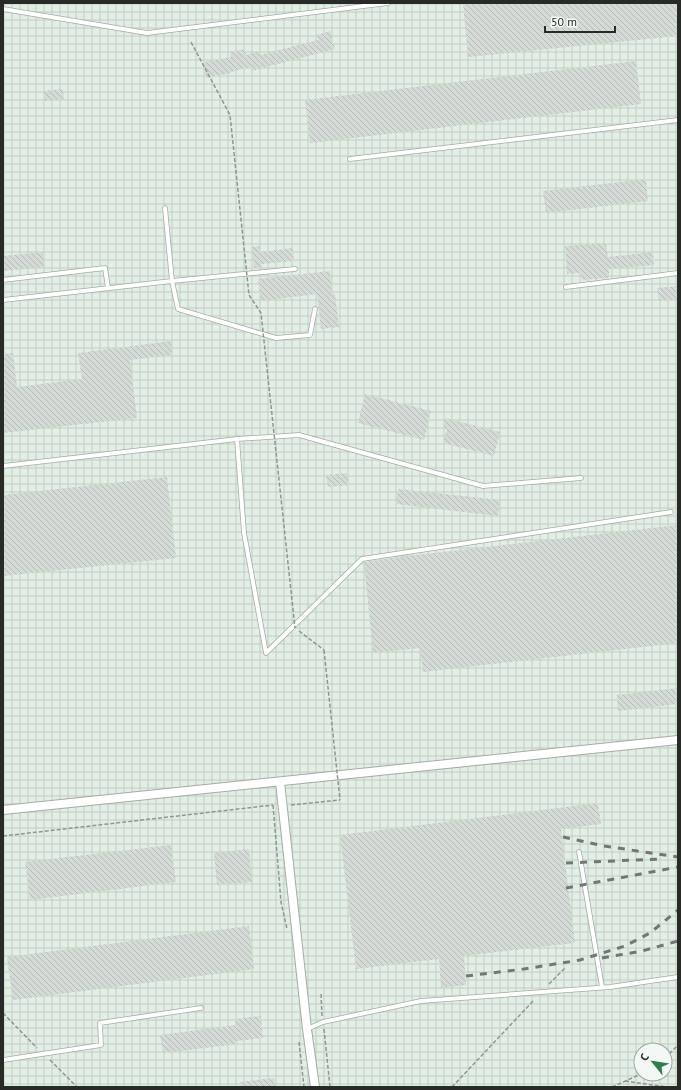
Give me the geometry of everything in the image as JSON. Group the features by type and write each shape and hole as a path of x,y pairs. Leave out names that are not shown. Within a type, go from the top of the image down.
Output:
{"street":[{"path":"3,810 678,740"},
{"path":"280,782 307,1029 315,1087"}],"lane":[{"path":"3,9 147,33 388,3"},
{"path":"350,159 678,120"},
{"path":"164,208 172,281 178,309 276,338 310,335 315,309"},
{"path":"3,280 105,268 108,288"},
{"path":"3,300 295,269"},
{"path":"566,287 678,273"},
{"path":"3,466 237,438 299,435 483,486 581,478"},
{"path":"237,438 244,533 266,653 362,559 671,512"},
{"path":"579,852 602,987"},
{"path":"307,1029 323,1022 421,1001 602,987 678,977"},
{"path":"3,1060 101,1045 100,1023 201,1008"}],"path":[{"path":"3,836 273,805 283,806 340,800 324,650 295,628 261,313 249,295 230,115 191,42"},
{"path":"273,805 280,902 287,929"},
{"path":"452,1087 566,967"},
{"path":"321,994 330,1087"},
{"path":"299,1040 304,1087"},
{"path":"612,1087 633,1078"},
{"path":"625,1081 667,1087"}],"shaded area":[{"path":"3,3 678,3 678,1087 3,1087"}],"building":[{"path":"463,3 678,3 678,36 468,57"},
{"path":"330,31 335,49 251,71 250,67 231,73 206,78 204,62 231,57 230,52 245,49 246,55 259,51 260,55 318,40 317,35"},
{"path":"636,61 641,104 310,143 305,100"},
{"path":"63,89 64,99 45,101 44,91"},
{"path":"646,179 648,201 546,213 543,191"},
{"path":"606,243 608,257 653,252 654,265 609,269 609,278 582,280 581,273 567,274 565,246"},
{"path":"260,246 261,252 293,248 294,261 261,264 262,267 254,268 252,247"},
{"path":"43,252 44,267 3,271 3,256"},
{"path":"330,271 332,294 335,294 339,327 321,329 317,294 261,301 258,279"},
{"path":"678,286 678,299 659,301 657,288"},
{"path":"171,341 172,355 130,360 137,418 3,433 3,354 13,353 17,387 82,379 78,353"},
{"path":"365,394 431,411 424,440 358,423"},
{"path":"445,418 500,432 494,456 443,443 447,429 443,428"},
{"path":"347,473 349,485 328,487 326,475"},
{"path":"167,477 176,558 3,576 3,495"},
{"path":"398,489 500,500 498,516 396,504"},
{"path":"678,525 678,643 423,672 420,648 373,653 364,562"},
{"path":"678,688 678,704 618,711 617,695"},
{"path":"598,803 601,824 561,829 575,943 464,956 466,985 441,988 439,959 356,969 340,835"},
{"path":"171,845 176,882 30,900 25,862"},
{"path":"249,849 252,882 217,885 214,853"},
{"path":"249,926 254,969 13,1000 7,957"},
{"path":"261,1016 263,1038 237,1041 238,1044 163,1053 160,1035 236,1025 235,1019"},
{"path":"274,1078 275,1087 241,1087 240,1082"}],"railway":[{"path":"563,837 604,846 678,857"},
{"path":"566,863 660,859"},
{"path":"566,888 678,867"},
{"path":"466,976 580,960 625,946 650,933 678,910"},
{"path":"602,958 642,951 678,941"}]}
